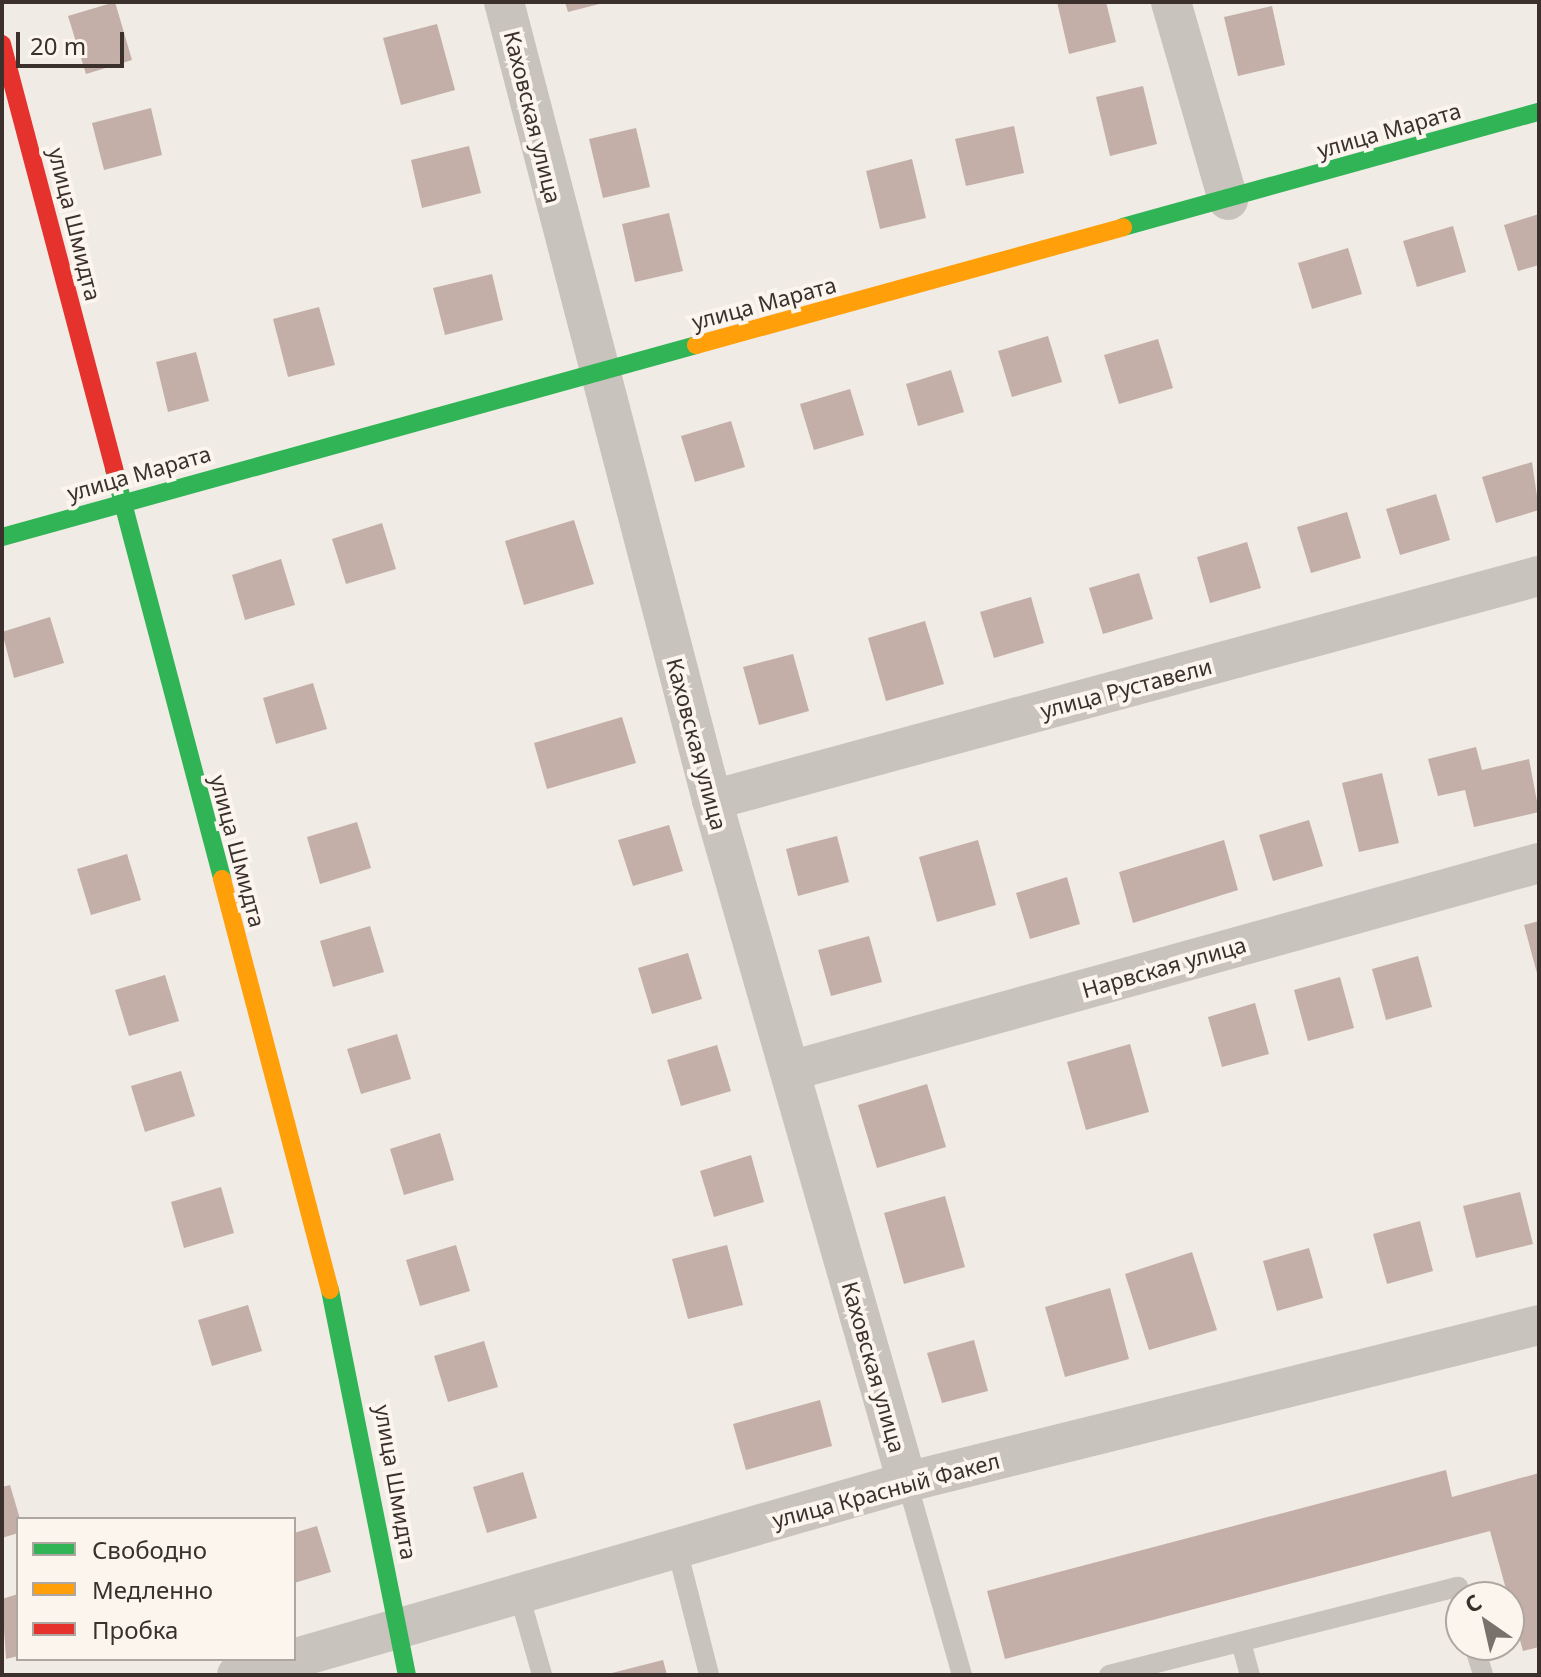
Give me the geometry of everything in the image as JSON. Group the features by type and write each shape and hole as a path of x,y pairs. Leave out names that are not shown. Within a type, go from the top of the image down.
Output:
{"street":[{"name":"Каховская улица","path":"504,2 597,374 712,800 907,1482"},
{"path":"1171,2 1228,200"},
{"name":"улица Шмидта","path":"2,44 119,502 351,1370 395,1632 407,1675"},
{"name":"улица Марата","path":"2,537 119,502 597,374 1539,112"},
{"name":"улица Руставели","path":"712,800 1539,576"},
{"name":"Нарвская улица","path":"790,1071 1539,863"},
{"name":"улица Красный Факел","path":"296,1659 907,1482 1539,1325"},
{"name":"улица Красный Факел","path":"237,1675 288,1661"}],"lane":[{"path":"907,1482 962,1675"},
{"path":"677,1549 709,1675"},
{"path":"1109,1675 1445,1590"},
{"path":"519,1594 542,1675"},
{"path":"1241,1642 1250,1675"}],"building":[{"path":"115,2 132,60 86,74 68,16"},
{"path":"565,2 603,2 603,3 568,12"},
{"path":"1057,2 1106,2 1116,42 1069,54"},
{"path":"1272,6 1285,65 1238,76 1224,17"},
{"path":"437,24 455,90 401,105 383,38"},
{"path":"1143,86 1157,144 1110,156 1096,97"},
{"path":"151,108 162,155 104,170 92,123"},
{"path":"1014,126 1024,173 966,186 955,139"},
{"path":"636,128 650,187 603,198 589,139"},
{"path":"469,146 481,193 422,208 411,160"},
{"path":"912,159 926,218 880,229 866,171"},
{"path":"669,213 683,271 635,282 622,224"},
{"path":"1539,214 1539,265 1518,271 1504,225"},
{"path":"1453,226 1466,272 1417,287 1403,241"},
{"path":"1348,248 1362,294 1312,309 1298,263"},
{"path":"492,274 503,320 445,335 433,288"},
{"path":"319,307 335,365 288,377 273,319"},
{"path":"1048,336 1062,382 1012,397 998,351"},
{"path":"1158,339 1173,388 1119,404 1104,355"},
{"path":"196,352 209,401 168,412 156,362"},
{"path":"951,370 964,412 918,426 906,384"},
{"path":"850,389 864,435 814,450 800,404"},
{"path":"731,421 745,467 695,482 681,436"},
{"path":"1532,462 1539,510 1496,523 1482,477"},
{"path":"1436,494 1450,540 1400,555 1386,509"},
{"path":"1347,512 1361,558 1311,573 1297,527"},
{"path":"574,520 594,584 524,605 505,541"},
{"path":"382,523 396,569 346,584 332,539"},
{"path":"1247,542 1261,588 1210,603 1197,557"},
{"path":"281,559 295,605 245,620 232,575"},
{"path":"1139,573 1153,619 1103,634 1089,588"},
{"path":"1031,597 1044,643 994,658 980,612"},
{"path":"50,617 64,663 14,678 2,632"},
{"path":"925,621 944,684 886,701 868,638"},
{"path":"793,654 809,711 759,725 743,667"},
{"path":"313,683 327,729 276,744 263,698"},
{"path":"622,717 636,763 547,789 534,743"},
{"path":"1476,747 1482,770 1529,759 1539,812 1474,827 1465,790 1438,796 1428,759"},
{"path":"1382,773 1399,843 1359,852 1342,783"},
{"path":"1309,820 1323,866 1273,881 1259,835"},
{"path":"357,822 371,868 320,884 307,837"},
{"path":"669,825 683,871 633,886 618,840"},
{"path":"837,836 849,882 798,896 786,849"},
{"path":"978,840 996,905 937,922 919,857"},
{"path":"1224,840 1238,890 1133,923 1119,872"},
{"path":"127,854 141,900 91,915 77,869"},
{"path":"1067,877 1080,924 1030,939 1016,893"},
{"path":"1539,921 1539,976 1538,977 1524,925"},
{"path":"370,926 384,972 333,987 320,941"},
{"path":"869,936 882,982 831,996 818,950"},
{"path":"688,953 702,999 652,1014 638,968"},
{"path":"1418,956 1432,1007 1386,1020 1372,969"},
{"path":"165,975 179,1021 129,1036 115,990"},
{"path":"1340,977 1354,1028 1308,1041 1294,990"},
{"path":"1255,1003 1269,1054 1222,1067 1208,1017"},
{"path":"397,1034 411,1079 361,1094 347,1049"},
{"path":"1130,1044 1149,1112 1086,1130 1067,1062"},
{"path":"717,1045 731,1091 681,1106 667,1060"},
{"path":"181,1071 195,1116 145,1132 131,1086"},
{"path":"927,1084 946,1147 877,1168 858,1105"},
{"path":"440,1133 454,1180 404,1195 390,1149"},
{"path":"751,1155 764,1202 714,1217 700,1171"},
{"path":"221,1187 234,1233 184,1248 171,1202"},
{"path":"1520,1192 1533,1244 1476,1258 1463,1206"},
{"path":"945,1196 965,1267 904,1284 884,1213"},
{"path":"1420,1221 1433,1271 1387,1284 1373,1234"},
{"path":"456,1245 470,1291 420,1306 406,1260"},
{"path":"727,1245 743,1305 688,1319 672,1259"},
{"path":"1309,1248 1323,1298 1277,1311 1263,1261"},
{"path":"1192,1252 1217,1330 1149,1350 1125,1274"},
{"path":"1110,1288 1129,1359 1065,1377 1045,1307"},
{"path":"248,1305 262,1351 212,1366 198,1320"},
{"path":"974,1340 988,1391 942,1403 927,1353"},
{"path":"484,1341 498,1387 448,1402 434,1356"},
{"path":"820,1400 832,1446 746,1470 733,1424"},
{"path":"1446,1470 1452,1497 1539,1473 1539,1647 1525,1650 1525,1581 1504,1581 1490,1531 1005,1659 987,1591"},
{"path":"523,1472 537,1518 487,1533 473,1487"},
{"path":"10,1485 19,1517 16,1517 16,1534 2,1538 2,1487"},
{"path":"317,1526 331,1572 296,1582 296,1532"},
{"path":"16,1595 16,1656 6,1659 2,1599"},
{"path":"663,1660 667,1675 608,1674"}],"traffic: fast":[{"path":"1123,227 1539,112"},
{"path":"2,537 696,345"},
{"path":"114,469 222,879"},
{"path":"330,1290 407,1675"}],"traffic: slow":[{"path":"696,345 1123,227"},
{"path":"222,879 330,1290"}],"traffic: jam":[{"path":"2,44 114,469"}]}
